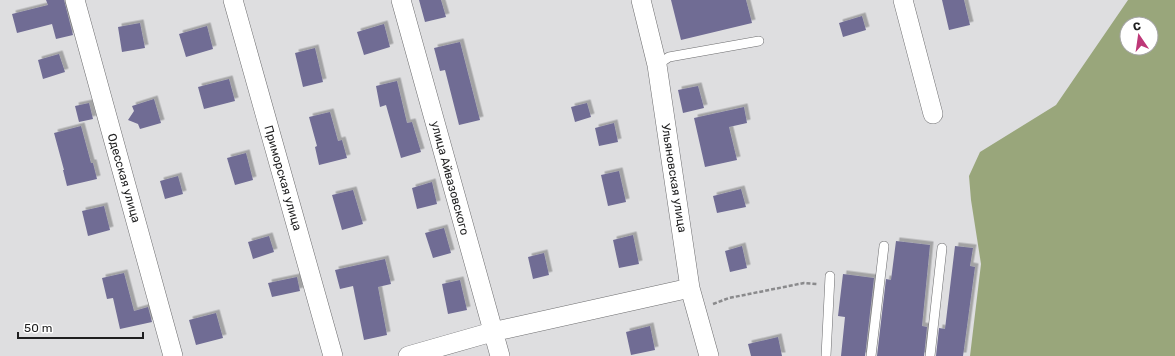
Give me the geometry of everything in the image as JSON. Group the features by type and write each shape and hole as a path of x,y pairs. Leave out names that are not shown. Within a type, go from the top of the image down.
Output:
{"street":[{"name":"Одесская улица","path":"75,0 173,356"},
{"name":"Приморская улица","path":"233,0 332,356"},
{"name":"улица Айвазовского","path":"402,0 492,332 500,356"},
{"name":"Ульяновская улица","path":"642,0 657,65 690,288 709,356"},
{"path":"902,0 933,114"},
{"path":"408,356 492,332 690,288"}],"lane":[{"path":"657,65 669,57 759,41"},
{"path":"871,356 884,246"},
{"path":"930,356 942,248"},
{"path":"826,356 830,280"}],"path":[{"path":"695,310 729,298 804,283 830,280"}],"green space":[{"path":"1128,0 1175,0 1175,356 970,356 981,264 971,200 969,176 980,152 1056,105"}],"building":[{"path":"46,0 64,0 73,35 56,39 52,24 17,33 12,14 48,5"},
{"path":"419,0 441,0 446,17 425,22"},
{"path":"671,0 746,0 752,23 681,40"},
{"path":"942,0 964,0 970,25 949,30"},
{"path":"862,16 866,30 843,37 839,23"},
{"path":"140,23 145,48 122,52 118,27"},
{"path":"384,24 390,47 364,55 357,32"},
{"path":"207,26 213,49 186,57 179,34"},
{"path":"460,42 480,120 459,125 445,70 440,71 434,48"},
{"path":"315,48 323,82 303,87 295,53"},
{"path":"59,54 65,72 43,79 38,60"},
{"path":"229,79 235,101 204,109 198,87"},
{"path":"397,81 407,123 412,122 421,152 401,158 386,105 380,107 376,86"},
{"path":"698,86 704,108 683,113 678,90"},
{"path":"154,99 161,123 140,129 138,124 128,120 134,111 132,106"},
{"path":"89,103 93,119 79,122 75,106"},
{"path":"587,103 591,117 575,122 571,107"},
{"path":"744,107 747,123 729,127 737,160 705,167 694,118"},
{"path":"330,112 338,141 342,140 347,158 319,165 315,147 317,146 309,117"},
{"path":"614,123 618,142 599,146 595,128"},
{"path":"81,126 97,179 67,186 54,133"},
{"path":"246,153 253,180 235,185 227,158"},
{"path":"619,171 626,202 608,206 601,175"},
{"path":"178,176 183,194 165,199 160,181"},
{"path":"432,182 437,204 417,209 412,188"},
{"path":"741,189 746,207 717,213 713,196"},
{"path":"353,190 363,224 342,230 332,195"},
{"path":"104,206 110,230 88,236 82,211"},
{"path":"444,228 451,253 433,258 425,233"},
{"path":"633,235 639,264 619,268 613,240"},
{"path":"269,236 274,252 253,259 248,242"},
{"path":"896,241 930,245 922,326 927,327 924,356 877,356 886,279 891,280"},
{"path":"742,246 747,268 730,272 725,251"},
{"path":"955,246 973,248 970,266 975,267 963,356 936,356 939,328 945,329"},
{"path":"544,253 549,275 533,279 528,257"},
{"path":"385,259 391,284 378,287 387,335 364,340 353,286 340,289 335,270"},
{"path":"124,273 134,311 148,307 152,322 120,329 113,298 107,299 102,278"},
{"path":"843,274 874,278 865,356 841,356 845,317 838,316"},
{"path":"297,277 300,291 272,297 268,283"},
{"path":"460,280 467,310 448,314 442,284"},
{"path":"216,313 223,338 196,345 189,320"},
{"path":"650,326 655,350 631,355 626,332"},
{"path":"778,337 782,356 751,356 748,344"}]}
